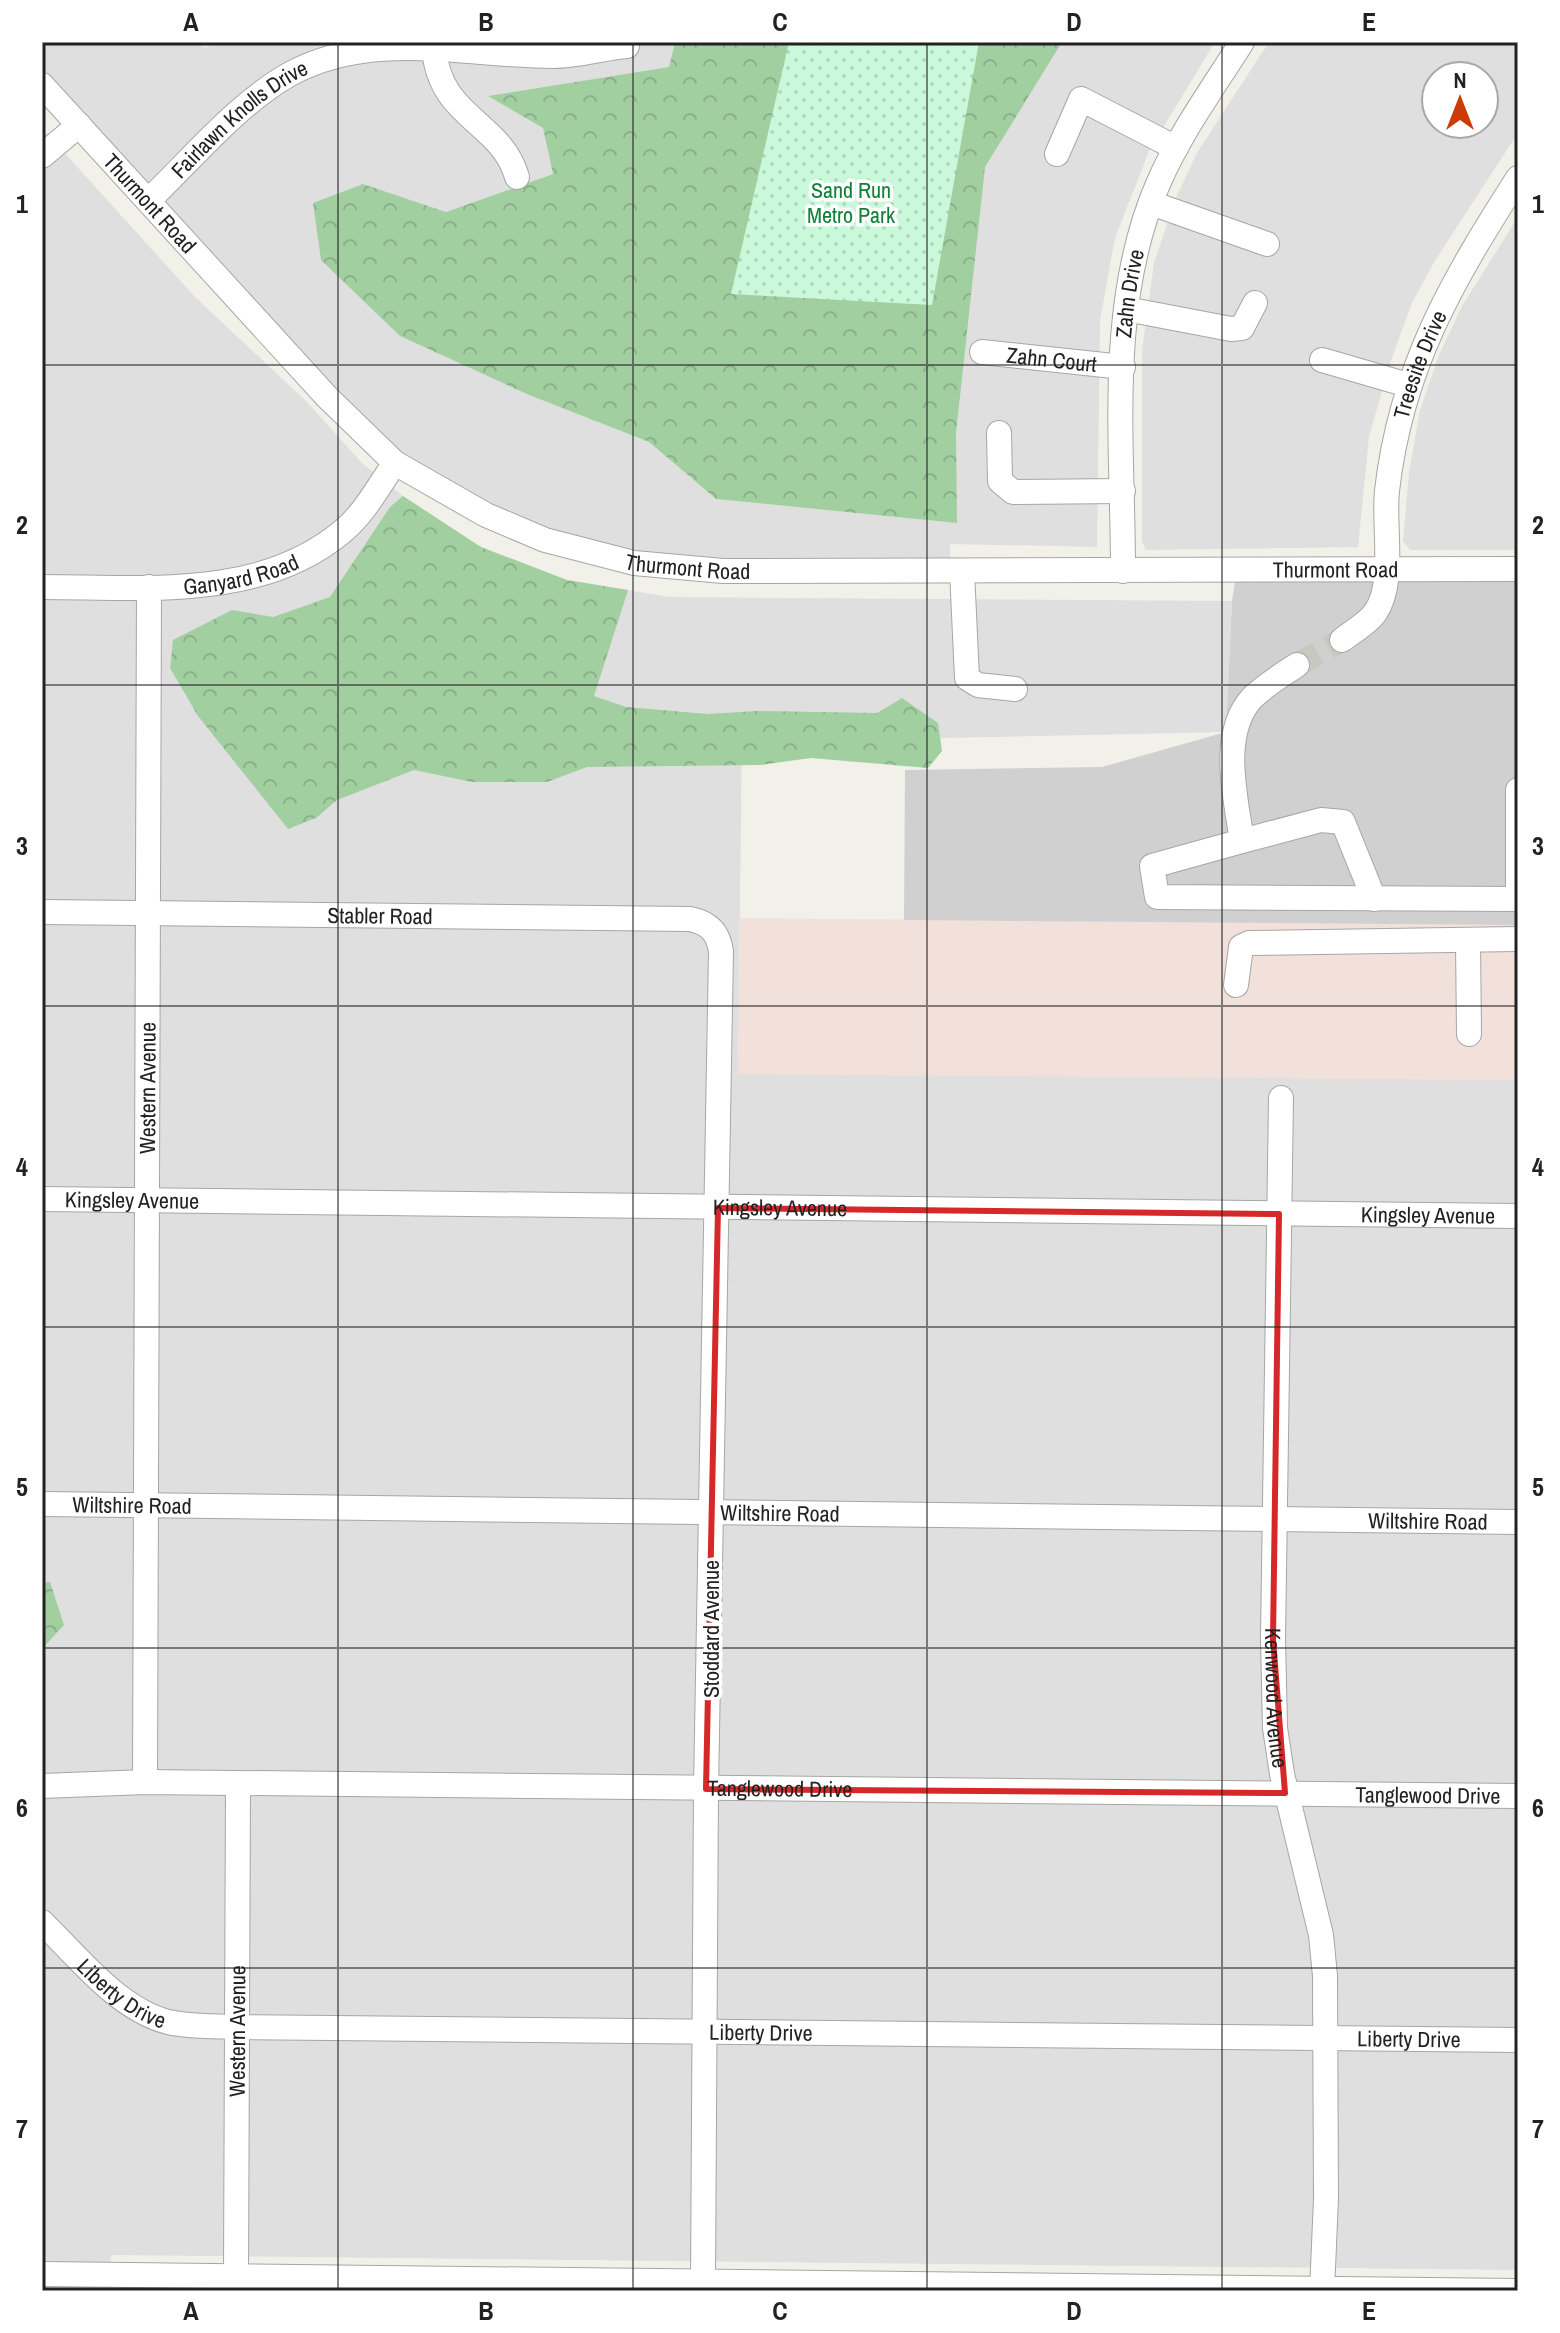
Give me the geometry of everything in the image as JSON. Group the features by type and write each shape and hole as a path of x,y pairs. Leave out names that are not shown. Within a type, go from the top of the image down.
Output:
{"street":[{"name":"Zahn Drive","path":"1123,571 1123,367 1126,309 1136,252 1151,203 1176,148 1242,42"},
{"name":"Fairlawn Knolls Drive","path":"149,200 251,103 290,75 343,52 387,46 559,56 627,46"},
{"path":"434,49 436,73 447,92 496,141 513,163 517,177"},
{"name":"Thurmont Road","path":"42,85 327,397 395,463 516,528 575,549 634,563 723,571 1518,569"},
{"path":"1057,154 1081,99 1176,148"},
{"path":"42,156 79,125"},
{"name":"Treesite Drive","path":"1342,640 1375,612 1386,570 1390,468 1408,385 1433,320 1456,276 1518,178"},
{"path":"1151,203 1267,244"},
{"path":"1126,309 1231,329 1242,328 1255,303"},
{"name":"Zahn Court","path":"982,352 1123,367"},
{"path":"1322,360 1408,385"},
{"path":"999,433 1000,481 1013,492 1123,491"},
{"name":"Ganyard Road","path":"42,587 149,587 248,579 293,563 343,531 395,463"},
{"path":"962,571 967,678 978,685 1015,689"},
{"name":"Western Avenue","path":"145,1782 148,1506 145,916 149,587"},
{"path":"1242,841 1233,769 1241,714 1252,698 1297,665"},
{"path":"1374,899 1343,822 1321,820 1152,866 1157,897 1374,899 1518,899 1518,790"},
{"name":"Stabler Road","path":"42,912 145,916 690,919 703,922 714,931"},
{"name":"Stoddard Avenue","path":"696,2284 706,2033 706,1789 718,1208 721,951 719,936 714,931"},
{"path":"1236,985 1241,947 1249,943 1518,939"},
{"path":"1468,940 1469,1034"},
{"name":"Kenwood Avenue","path":"1281,1098 1275,1728 1285,1793 1321,1935 1325,1976 1326,2199 1322,2290"},
{"name":"Kingsley Avenue","path":"42,1199 1518,1216"},
{"name":"Wiltshire Road","path":"42,1504 1518,1522"},
{"name":"Tanglewood Drive","path":"42,1786 145,1782 1518,1796"},
{"name":"Western Avenue","path":"236,2277 238,1785"},
{"name":"Liberty Drive","path":"42,1922 119,1996 144,2013 173,2023 237,2027 706,2033 1518,2040"},
{"path":"42,2274 114,2283 236,2277 833,2287 1518,2291"}],"highlighted area":[{"path":"718,1208 1279,1214 1273,1639 1285,1793 706,1789"}],"shaded area":[{"path":"42,42 196,42 206,48 213,42 675,42 669,67 489,96 543,128 553,174 446,212 363,184 400,336 529,395 649,442 716,499 948,522 958,201 1047,42 1215,42 1149,151 1115,238 1100,321 1097,547 950,544 950,571 602,556 395,463 42,85"},
{"path":"1269,42 1518,42 1518,133 1436,259 1412,303 1390,363 1369,437 1358,547 1146,550 1142,542 1142,350 1154,263 1177,195 1198,151"},
{"path":"42,128 195,297 306,401 363,464 413,504 481,547 567,580 669,597 1232,601 1226,732 903,739 742,734 738,1073 1518,1080 1518,2270 111,2255 109,2291 42,2291"},
{"path":"1518,217 1518,550 1410,550 1403,541 1409,472 1420,410 1439,355 1462,306"},
{"path":"1518,569 1518,925 904,920 905,770 1102,767 1226,732 1232,601 1237,570"},
{"path":"740,918 1518,925 1518,1080 738,1074"}],"green space":[{"path":"675,42 1062,42 985,167 956,433 957,523 716,499 649,442 529,395 400,336 321,260 313,203 363,184 446,212 553,174 543,128 488,96 669,67"},
{"name":"Sand Run Metro Park","path":"789,42 979,42 932,305 731,294"},
{"path":"403,496 481,547 567,580 628,590 594,696 626,707 708,714 756,711 877,713 902,698 938,723 942,751 928,768 811,758 760,765 587,767 547,782 472,782 414,770 337,800 316,818 288,829 198,716 170,668 173,640 232,610 273,617 330,597 390,507"},
{"path":"50,1582 64,1625 42,1649 42,1583"}],"tunnel":[{"path":"1297,665 1342,640"}]}
